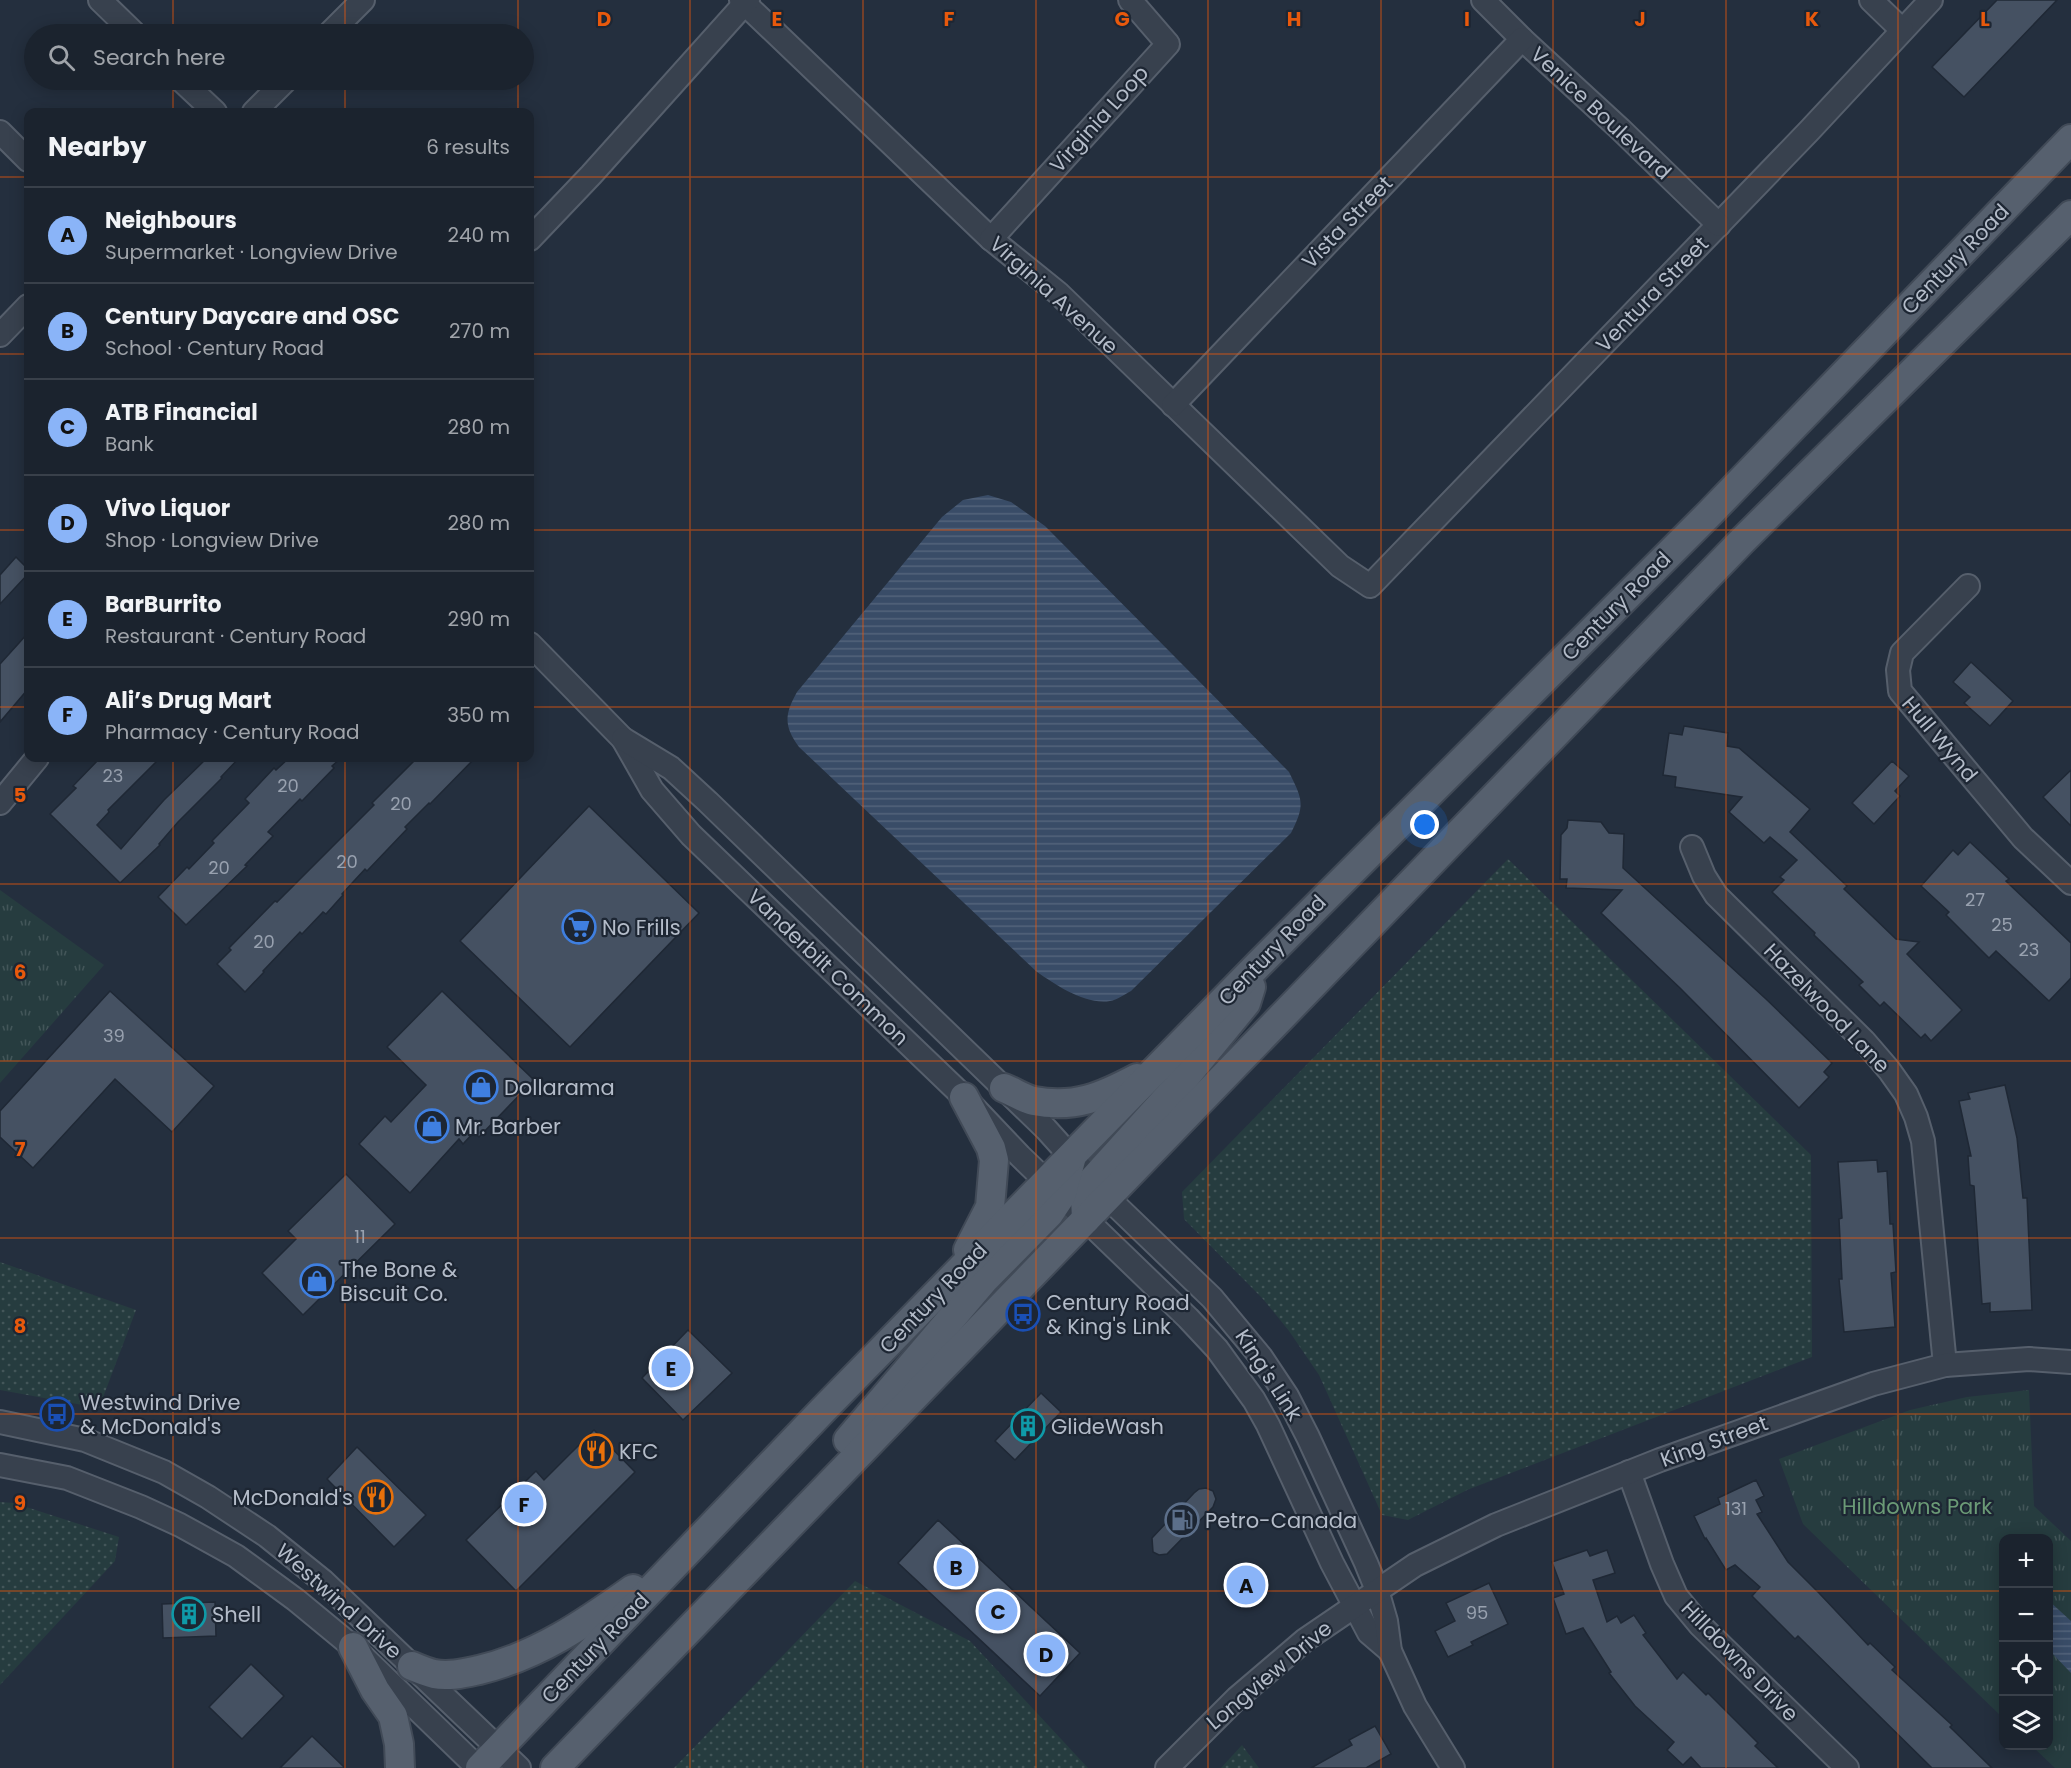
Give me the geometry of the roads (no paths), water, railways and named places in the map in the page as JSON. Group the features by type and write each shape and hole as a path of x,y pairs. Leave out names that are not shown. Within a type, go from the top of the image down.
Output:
{"main road":[{"name":"Century Road","path":"1072,1156 1259,963 1710,513 2071,139"},
{"path":"555,1768 1086,1219 1085,1198 1100,1189 1742,541 2071,215"},
{"path":"1100,1189 1178,1086 1246,1003 1259,963"},
{"path":"1004,1088 1033,1101 1083,1102 1102,1097 1158,1068"},
{"path":"955,1275 990,1208 994,1160 991,1148 964,1097"},
{"path":"761,1554 864,1420 984,1281 1049,1214 1054,1189 1072,1156"},
{"name":"Century Road","path":"486,1762 955,1275 1054,1189"},
{"path":"412,1666 435,1674 452,1675 490,1667 532,1652 585,1624 691,1548"},
{"path":"353,1647 375,1690 393,1716 399,1744 400,1768"}],"street":[{"path":"100,0 125,24"},
{"path":"339,24 363,0"},
{"name":"Virginia Loop","path":"991,239 1168,44 1130,0"},
{"name":"Venice Boulevard","path":"1483,0 1719,225"},
{"path":"1871,0 1902,30"},
{"name":"Ventura Street","path":"1370,586 1719,225 1931,0"},
{"path":"534,235 591,175 745,1"},
{"name":"Virginia Avenue","path":"745,1 991,239 1058,293 1340,566 1370,586"},
{"name":"Vista Street","path":"1173,405 1522,39"},
{"path":"192,90 211,108"},
{"path":"258,108 276,90"},
{"path":"0,132 24,156"},
{"path":"0,335 24,310"},
{"name":"Hull Wynd","path":"1968,586 1902,653 1898,670 1900,691 2023,838 2071,883"},
{"name":"Vanderbilt Common","path":"534,648 623,739 671,768 1072,1156"},
{"name":"Vanderbilt Common","path":"623,739 652,790 691,835 964,1097 1054,1189"},
{"path":"0,803 34,762"},
{"name":"Hazelwood Lane","path":"1692,848 1704,876 1716,895 1864,1041 1906,1094 1923,1141 1945,1365"},
{"name":"King's Link","path":"1072,1156 1100,1189 1212,1298 1261,1357 1287,1396 1377,1590 1386,1621 1390,1651"},
{"name":"King's Link","path":"1054,1189 1217,1349 1268,1425 1369,1633 1390,1651"},
{"name":"King Street","path":"1377,1590 1415,1565 1496,1525 1629,1472 1873,1384 1945,1365 2030,1359 2071,1362"},
{"name":"Westwind Drive","path":"0,1422 85,1440 164,1472 208,1497 267,1536 322,1581 412,1666 486,1762"},
{"name":"Westwind Drive","path":"0,1465 68,1478 180,1525 236,1556 296,1600 486,1762 519,1768"},
{"name":"Hilldowns Drive","path":"1629,1472 1676,1596 1700,1625 1847,1768"},
{"name":"Longview Drive","path":"1167,1768 1237,1698 1305,1640 1377,1590"},
{"path":"1390,1651 1415,1706 1454,1768"}],"water":[{"path":"988,495 1011,502 1045,526 1289,772 1301,802 1299,815 1291,833 1131,991 1113,1000 1100,1001 1081,997 1037,972 799,747 788,726 788,713 797,692 942,517 963,500"},
{"path":"2053,1605 2071,1621 2071,1673 2053,1654"}],"place":[{"name":"No Frills","path":"579,927"},
{"name":"Dollarama","path":"481,1087"},
{"name":"Mr. Barber","path":"432,1126"},
{"name":"The Bone & Biscuit Co.","path":"317,1281"},
{"name":"Century Road & King's Link","path":"1023,1314"},
{"name":"BarBurrito","path":"671,1368"},
{"name":"Westwind Drive & McDonald's","path":"57,1414"},
{"name":"GlideWash","path":"1028,1426"},
{"name":"KFC","path":"596,1451"},
{"name":"McDonald's","path":"376,1497"},
{"name":"Ali’s Drug Mart","path":"524,1504"},
{"name":"Petro-Canada","path":"1182,1520"},
{"name":"Century Daycare and OSC","path":"956,1567"},
{"name":"Neighbours","path":"1246,1585"},
{"name":"ATB Financial","path":"998,1611"},
{"name":"Shell","path":"189,1614"},
{"name":"Vivo Liquor","path":"1046,1654"}],"park label":[{"name":"Hilldowns Park","path":"1917,1506"}]}
